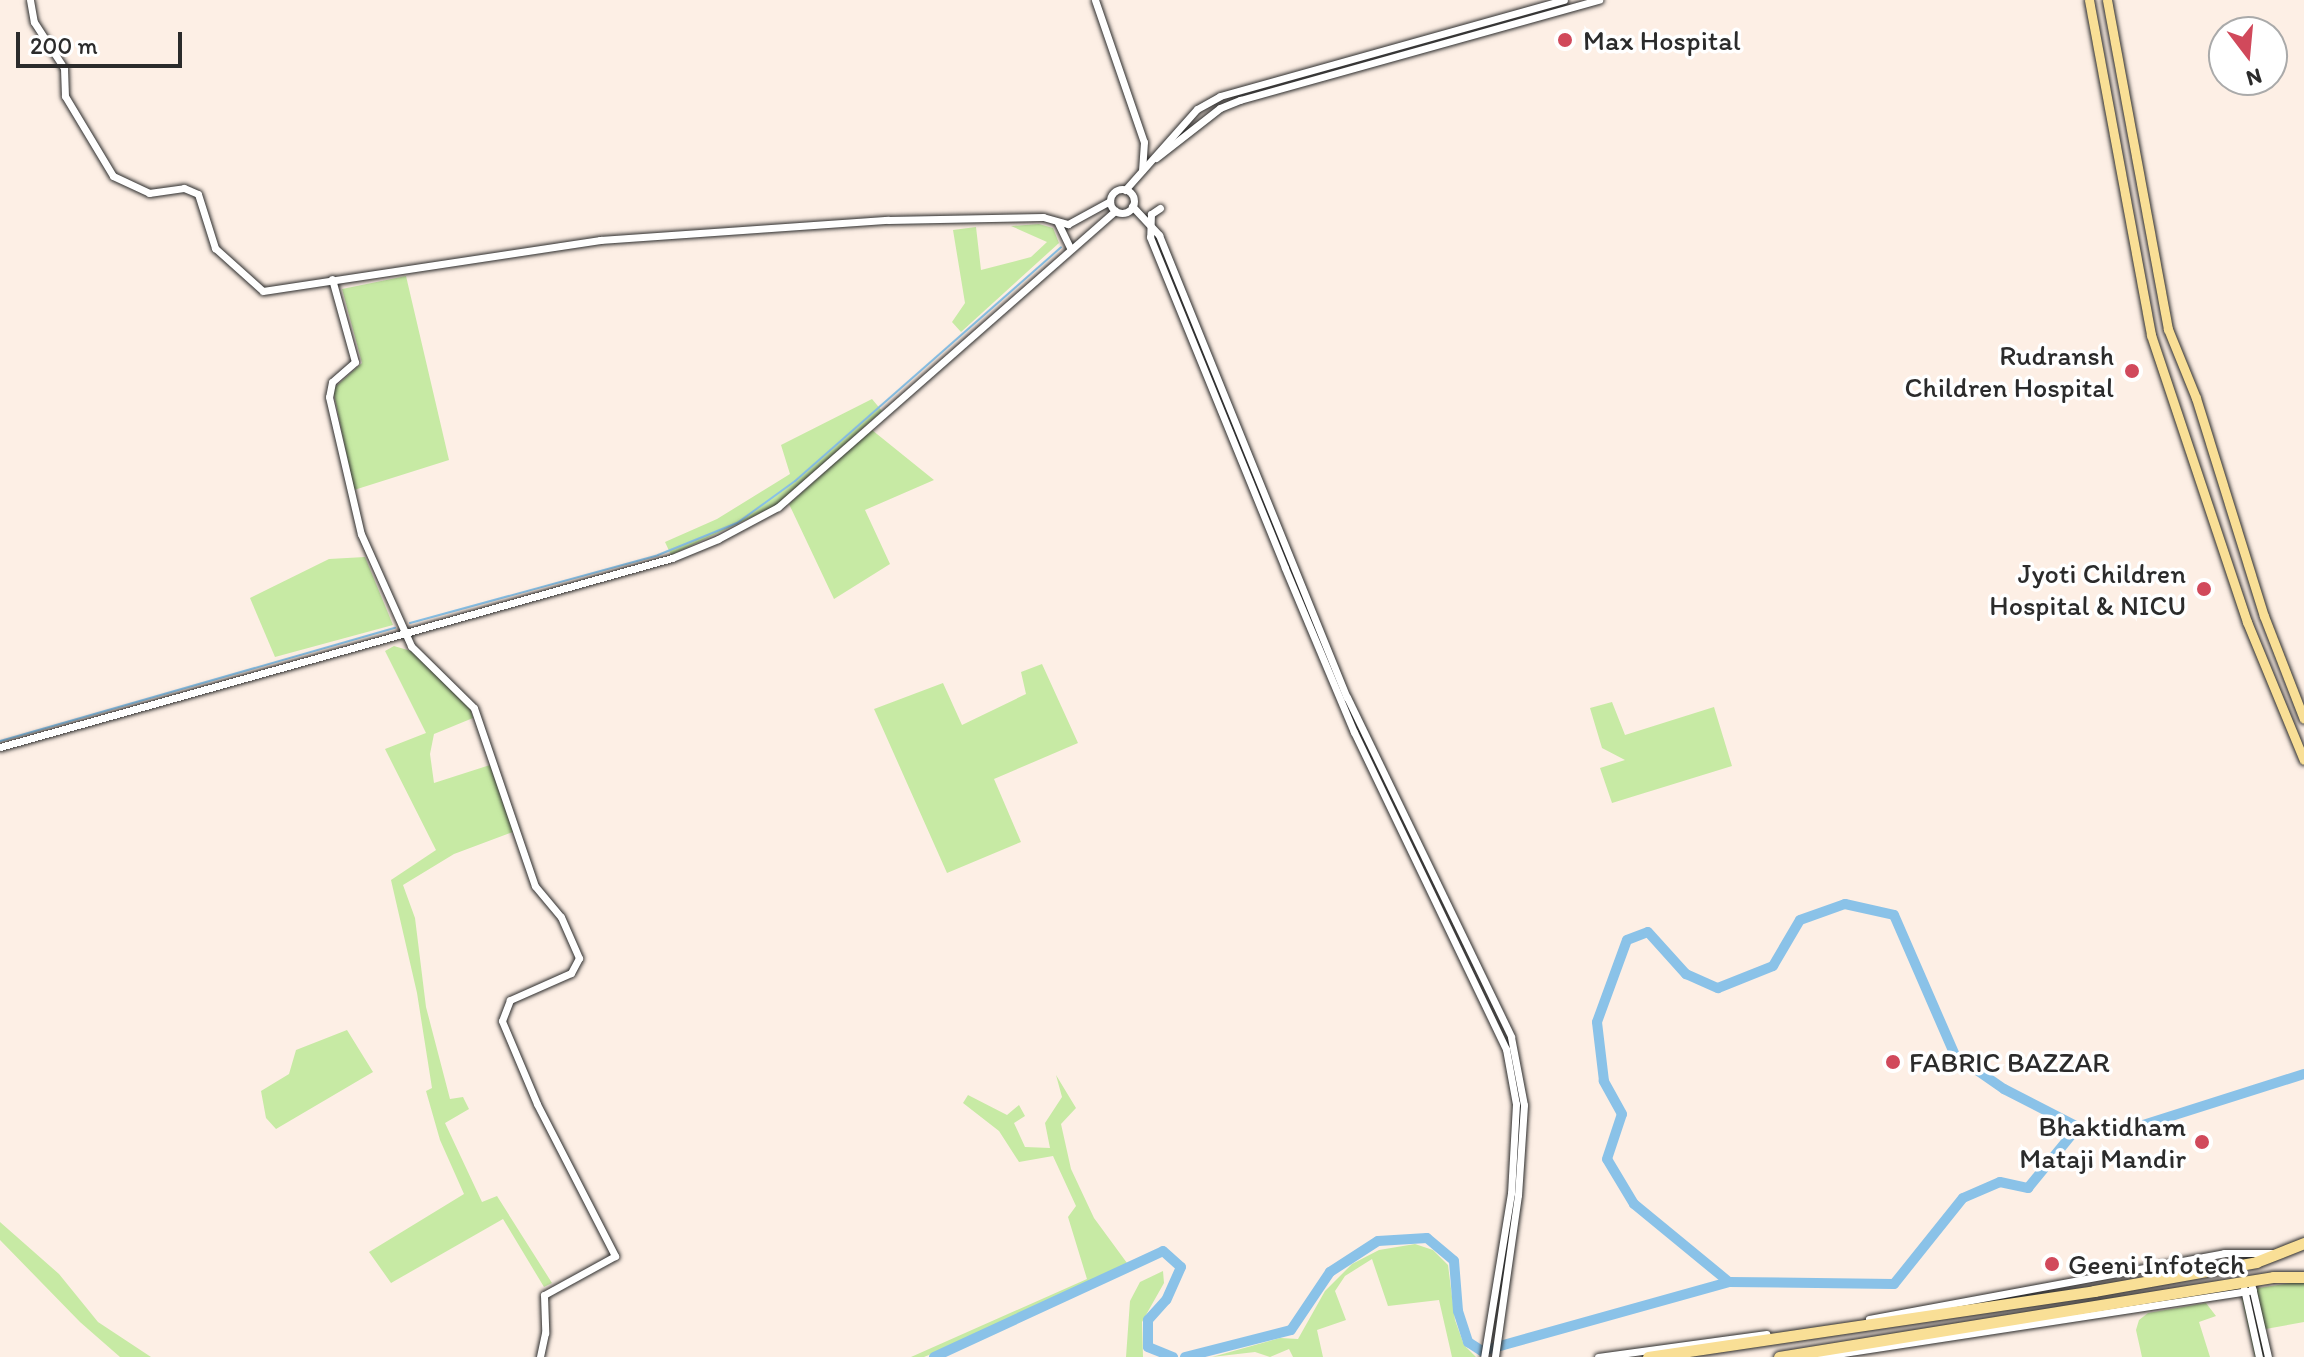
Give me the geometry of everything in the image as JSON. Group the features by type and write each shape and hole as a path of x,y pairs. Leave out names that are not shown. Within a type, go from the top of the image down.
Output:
{"highway":[{"path":"2256,1262 2276,1253 2303,1249"},
{"path":"1648,1357 2256,1262 2303,1249"},
{"path":"1779,1357 1938,1333 2040,1322 2247,1286 2304,1270"},
{"path":"2273,1277 2304,1277"},
{"path":"1938,1333 1951,1339"}],"main road":[{"path":"2089,0 2151,335 2247,622 2304,760"},
{"path":"2107,0 2165,318 2196,398 2264,616 2304,719"}],"street":[{"path":"30,0 37,26 64,68 65,96 113,176 149,193 184,188 198,194 213,244 259,290 600,240 888,220 1043,217 1058,223 1072,223 1110,201 1115,191 1125,190 1132,195 1132,206 1159,235 1347,697 1510,1048 1524,1105 1518,1195 1495,1357"},
{"path":"1095,0 1144,142 1142,171"},
{"path":"1151,162 1197,109 1232,91 1564,0"},
{"path":"1125,190 1151,162 1220,108 1599,0"},
{"path":"1144,142 1156,153"},
{"path":"1110,201 1115,211"},
{"path":"0,747 672,558 778,507 1067,242 1115,211 1132,206"},
{"path":"1151,227 1151,214 1160,208"},
{"path":"1058,223 1067,242"},
{"path":"332,279 355,358 354,366 330,385 334,423 361,534 406,635 474,708 535,886 561,917 579,958 571,973 510,1000 502,1021 537,1104 615,1256 544,1295 545,1333 540,1357"},
{"path":"1484,1357 1486,1329 1511,1193 1516,1104 1510,1048"},
{"path":"1598,1357 1924,1313 2224,1253 2276,1253"},
{"path":"2247,1286 2259,1357"},
{"path":"2247,1286 2268,1357"},
{"path":"1817,1357 1951,1339 2040,1322"}],"green space":[{"path":"1039,224 1053,228 1059,243 961,332 952,322 965,303 953,230 976,227 981,270 1031,257 1047,242 1011,226"},
{"path":"406,276 449,460 354,490 333,389 362,363 342,289"},
{"path":"872,399 882,411 777,505 671,555 665,542 717,519 790,474 781,445"},
{"path":"872,430 934,480 865,510 890,564 834,599 789,504"},
{"path":"365,557 393,625 275,657 250,598 329,559"},
{"path":"394,646 411,651 470,708 473,718 434,734 430,754 434,783 490,765 513,832 454,854 403,885 415,918 426,1007 450,1099 463,1097 469,1109 445,1123 482,1202 497,1196 552,1283 544,1287 503,1219 391,1283 369,1252 464,1194 440,1140 426,1091 432,1088 417,993 391,880 436,850 385,749 426,733 385,651"},
{"path":"1042,664 1078,743 994,779 1021,842 947,873 874,709 943,683 962,725 1026,694 1021,672"},
{"path":"1612,702 1625,735 1714,707 1732,766 1612,803 1600,768 1625,760 1602,748 1590,708"},
{"path":"347,1030 373,1072 276,1129 266,1118 261,1091 289,1074 296,1050"},
{"path":"1056,1075 1076,1108 1061,1124 1071,1169 1094,1218 1127,1263 1023,1317 924,1357 911,1357 1087,1279 1068,1217 1076,1206 1053,1156 1019,1162 999,1131 963,1103 968,1095 1007,1115 1019,1105 1025,1116 1014,1123 1025,1147 1050,1148 1045,1123 1062,1097"},
{"path":"0,1222 59,1274 98,1322 151,1357 120,1357 80,1322 0,1240"},
{"path":"1415,1244 1433,1250 1448,1265 1455,1320 1464,1345 1476,1357 1452,1357 1439,1300 1388,1306 1372,1259 1345,1276 1335,1291 1346,1320 1317,1330 1323,1357 1293,1357 1289,1349 1270,1357 1255,1352 1212,1357 1280,1338 1298,1339 1325,1291 1352,1264 1379,1250"},
{"path":"1163,1271 1164,1283 1142,1322 1143,1357 1126,1357 1130,1301 1140,1282"},
{"path":"2304,1281 2304,1322 2260,1330 2265,1357 2255,1357 2242,1299 2258,1288"},
{"path":"2206,1303 2216,1316 2199,1322 2210,1357 2142,1357 2136,1330 2139,1320 2148,1313"}],"waterway":[{"path":"410,623 658,555 737,523 795,481 1061,247"},
{"path":"0,741 395,628"},
{"path":"1185,1357 1291,1330 1330,1272 1378,1241 1427,1238 1454,1261 1458,1311 1468,1342 1482,1351 1729,1282 1634,1204 1607,1159 1622,1114 1604,1081 1597,1022 1627,940 1648,932 1686,974 1718,988 1773,966 1800,920 1845,904 1894,915 1955,1055 2004,1089 2078,1127 2108,1131 2140,1126 2304,1074"},
{"path":"1729,1282 1894,1284 1963,1198 2000,1182 2028,1188 2078,1127"},
{"path":"934,1357 1163,1251 1181,1267 1166,1300 1148,1320 1148,1347 1173,1357"}],"place":[{"name":"Max Hospital","path":"1565,40"},
{"name":"Rudransh Children Hospital","path":"2132,371"},
{"name":"Jyoti Children Hospital & NICU","path":"2204,589"},
{"name":"FABRIC BAZZAR","path":"1893,1062"},
{"name":"Bhaktidham Mataji Mandir","path":"2202,1142"},
{"name":"Geeni Infotech","path":"2052,1264"}]}
